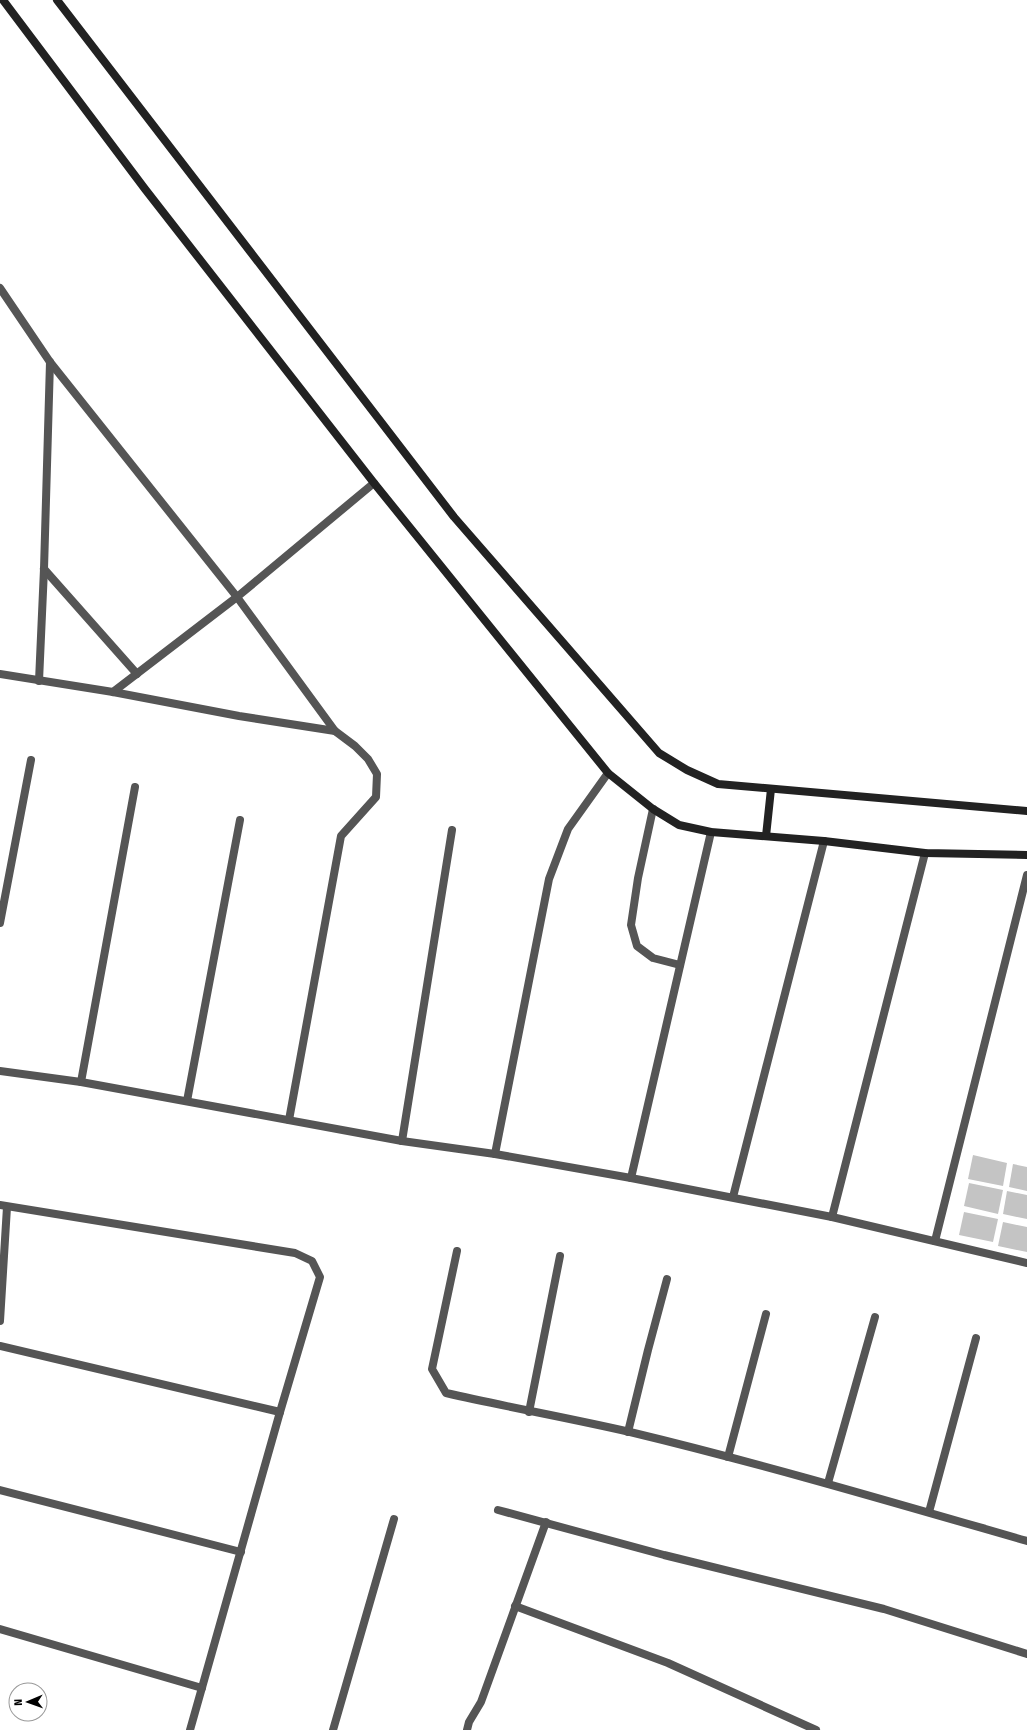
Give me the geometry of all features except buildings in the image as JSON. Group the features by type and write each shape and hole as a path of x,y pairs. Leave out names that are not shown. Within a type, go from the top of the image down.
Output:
{"street":[{"path":"3,0 145,190 374,483 608,773 653,809 679,824 711,832 824,841 925,853 1027,856"},
{"path":"57,0 454,517 659,753 687,770 718,784 1027,811"},
{"path":"0,288 50,362 237,597 335,732 355,746 368,759 378,774 376,797 341,836 289,1120"},
{"path":"39,681 50,362"},
{"path":"113,692 237,597 374,483"},
{"path":"44,569 137,674"},
{"path":"0,674 113,692 239,716 335,732"},
{"path":"0,923 31,760"},
{"path":"495,1154 549,879 568,829 608,773"},
{"path":"81,1082 135,787"},
{"path":"766,836 771,789"},
{"path":"653,809 638,878 631,925 637,946 653,958 680,965"},
{"path":"187,1101 240,820"},
{"path":"402,1141 452,830"},
{"path":"631,1178 711,832"},
{"path":"733,1197 824,841"},
{"path":"832,1217 925,853"},
{"path":"935,1241 1027,875"},
{"path":"0,1071 81,1082 402,1141 495,1154 733,1197 832,1217 1027,1263"},
{"path":"0,1321 4,1206 295,1253 312,1261 320,1277 280,1412 242,1552 190,1730"},
{"path":"457,1251 432,1369 446,1393 628,1432 728,1457 828,1483 1027,1541"},
{"path":"529,1412 560,1256"},
{"path":"628,1432 667,1279"},
{"path":"728,1457 766,1314"},
{"path":"828,1483 874,1318"},
{"path":"929,1512 976,1338"},
{"path":"0,1346 280,1412"},
{"path":"0,1490 242,1552"},
{"path":"498,1510 664,1555 884,1609 1027,1654"},
{"path":"332,1730 394,1519"},
{"path":"467,1730 469,1722 481,1702 546,1522"},
{"path":"515,1606 668,1663 816,1730"},
{"path":"0,1629 202,1688"}]}
